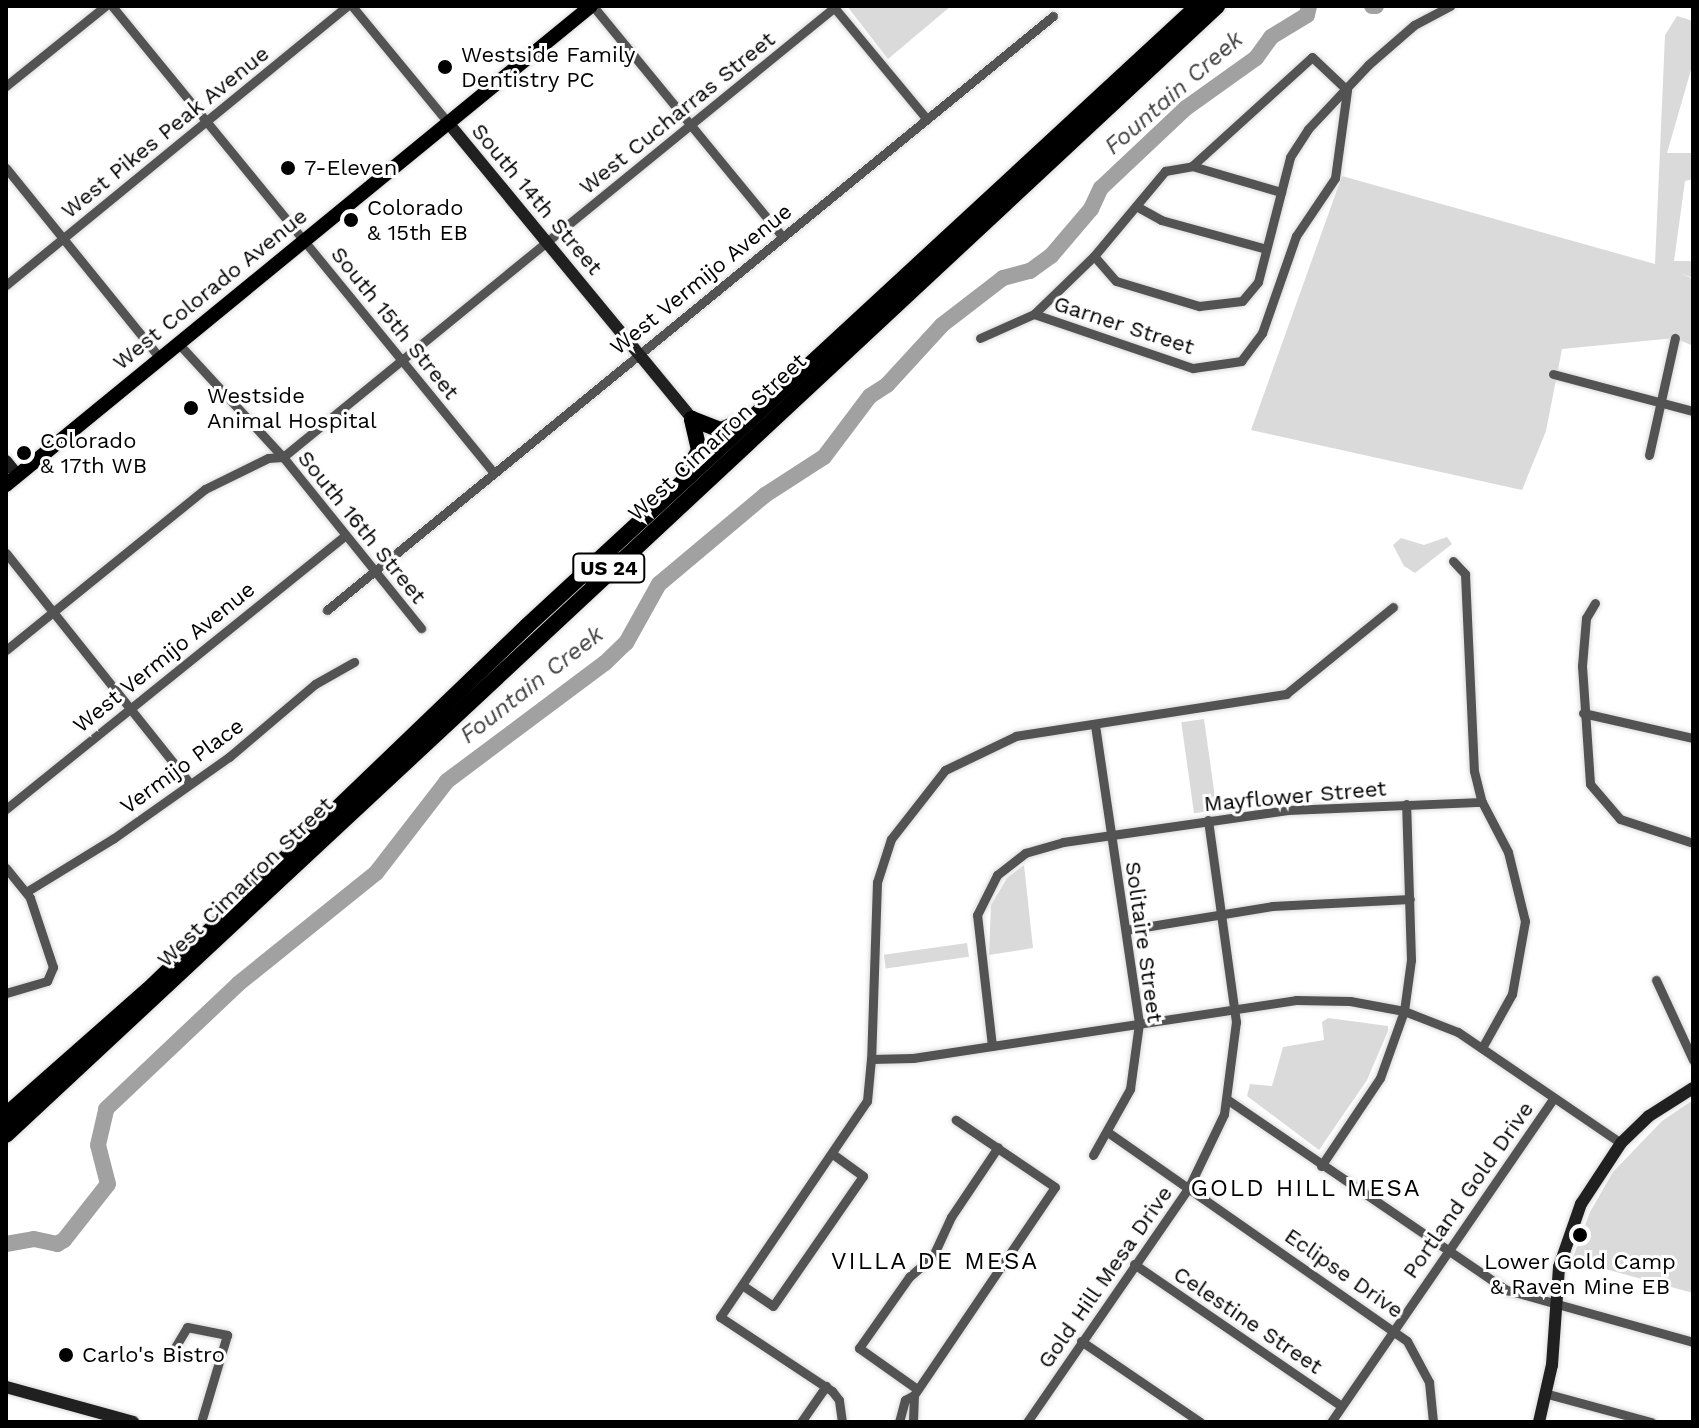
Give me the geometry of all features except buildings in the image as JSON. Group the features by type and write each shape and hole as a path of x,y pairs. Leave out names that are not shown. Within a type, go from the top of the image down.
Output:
{"highway":[{"name":"West Cimarron Street","path":"6,1115 148,990 652,512 1198,6"},
{"name":"West Cimarron Street","path":"6,1135 1217,6"},
{"path":"692,419 710,428 728,429 781,392"},
{"path":"652,512 697,458 700,444 692,419"}],"main road":[{"name":"West Colorado Avenue","path":"12,480 592,6"}],"street":[{"path":"6,86 105,6"},
{"name":"South 15th Street","path":"112,6 494,473"},
{"name":"West Pikes Peak Avenue","path":"6,285 349,6"},
{"name":"South 14th Street","path":"349,6 692,419"},
{"path":"592,6 782,236"},
{"path":"835,6 926,118"},
{"name":"West Cucharras Street","path":"6,650 205,489 268,458 283,457 835,6"},
{"path":"1094,256 1116,281 1210,308 1249,295 1266,249 1290,157 1347,90 1414,25 1450,6"},
{"name":"West Vermijo Avenue","path":"327,610 1053,16"},
{"name":"Garner Street","path":"980,338 1034,314 1094,256 1165,171 1192,166 1312,57 1347,90 1335,178 1296,236 1262,333 1241,361 1193,368 1034,314"},
{"path":"1192,166 1281,192"},
{"path":"6,168 160,358"},
{"path":"1136,206 1161,220 1266,249"},
{"path":"1649,455 1664,404 1675,338"},
{"name":"South 16th Street","path":"178,343 283,457 421,628"},
{"path":"1553,374 1693,411"},
{"path":"6,461 12,480"},
{"name":"West Vermijo Avenue","path":"6,809 345,535"},
{"path":"6,553 188,781"},
{"path":"1453,561 1465,574 1470,735 1482,802 1508,852 1525,921 1512,994 1482,1048"},
{"path":"1595,603 1586,618 1585,768 1608,809 1638,827 1693,843"},
{"path":"842,1422 839,1400 826,1386 720,1317 867,1101 877,882 891,839 917,799 945,770 982,748 1016,736 1286,694 1393,607"},
{"name":"Vermijo Place","path":"26,892 114,838 188,781 229,757 315,684 354,662"},
{"path":"1583,713 1693,738"},
{"name":"Solitaire Street","path":"1093,1155 1109,1133 1135,1074 1139,1023 1095,724"},
{"name":"Mayflower Street","path":"992,1046 976,923 983,896 997,875 1025,853 1208,820 1288,810 1482,802"},
{"path":"1321,1166 1380,1078 1404,1011 1411,960 1406,804"},
{"name":"Gold Hill Mesa Drive","path":"1030,1421 1081,1341 1189,1187 1228,1100 1235,1010 1208,820"},
{"path":"6,868 26,892 53,967 47,981 6,993"},
{"path":"1126,930 1313,902 1410,899"},
{"path":"1656,980 1693,1060"},
{"path":"871,1059 913,1058 1139,1023 1323,999 1404,1011 1442,1024 1621,1143"},
{"path":"1539,1422 1548,1394 1559,1267 1581,1204 1621,1143 1693,1088"},
{"name":"Portland Gold Drive","path":"1331,1422 1554,1098"},
{"path":"1228,1100 1446,1252 1507,1290 1693,1342"},
{"path":"899,1422 905,1400 916,1392 1055,1187 956,1120"},
{"name":"Eclipse Drive","path":"1109,1133 1393,1330 1422,1365 1433,1422"},
{"path":"916,1392 859,1348 909,1277 933,1256 951,1217 998,1147"},
{"path":"742,1285 773,1306 863,1176 833,1154"},
{"name":"Celestine Street","path":"1134,1264 1341,1406"},
{"path":"171,1354 187,1327 227,1335 201,1422"},
{"path":"1081,1341 1200,1422"},
{"path":"801,1422 826,1386"},
{"path":"6,1387 133,1422"},
{"path":"913,1422 916,1392"},
{"path":"1548,1394 1644,1421"}],"shaded area":[{"path":"847,6 951,6 888,59"},
{"path":"1677,16 1693,21 1693,63 1667,153 1693,153 1693,179 1685,181 1674,261 1693,261 1693,278 1680,273 1693,279 1693,346 1675,338 1562,349 1546,431 1522,490 1251,430 1342,176 1655,264 1665,35"},
{"path":"1447,537 1452,544 1415,573 1404,566 1393,545 1401,538 1424,545"},
{"path":"1204,719 1217,810 1194,813 1181,722"},
{"path":"1024,865 1033,948 989,955 991,905 1007,878"},
{"path":"967,943 969,957 886,969 884,955"},
{"path":"1328,1018 1388,1026 1388,1031 1367,1080 1319,1150 1247,1096 1250,1084 1272,1086 1283,1047 1324,1040 1322,1022"},
{"path":"1693,1100 1693,1293 1572,1260 1590,1212 1613,1172 1662,1121"}],"waterway":[{"name":"Fountain Creek","path":"6,1244 34,1239 57,1244 64,1240 108,1184 98,1145 106,1109 238,984 376,873 447,781 605,663 626,643 659,584 765,495 824,457 870,396 887,385 942,325 1003,278 1030,271 1051,256 1091,209 1101,188 1186,108 1256,58 1271,37 1307,15 1309,6"}],"place":[{"name":"Westside Family Dentistry PC","path":"445,67"},
{"name":"7-Eleven","path":"288,168"},
{"name":"Colorado & 15th EB","path":"351,220"},
{"name":"Westside Animal Hospital","path":"191,408"},
{"name":"Colorado & 17th WB","path":"24,453"},
{"name":"Lower Gold Camp & Raven Mine EB","path":"1580,1235"},
{"name":"Carlo's Bistro","path":"66,1355"}],"district":[{"name":"GOLD HILL MESA","path":"1306,1189"},
{"name":"VILLA DE MESA","path":"935,1262"}]}
